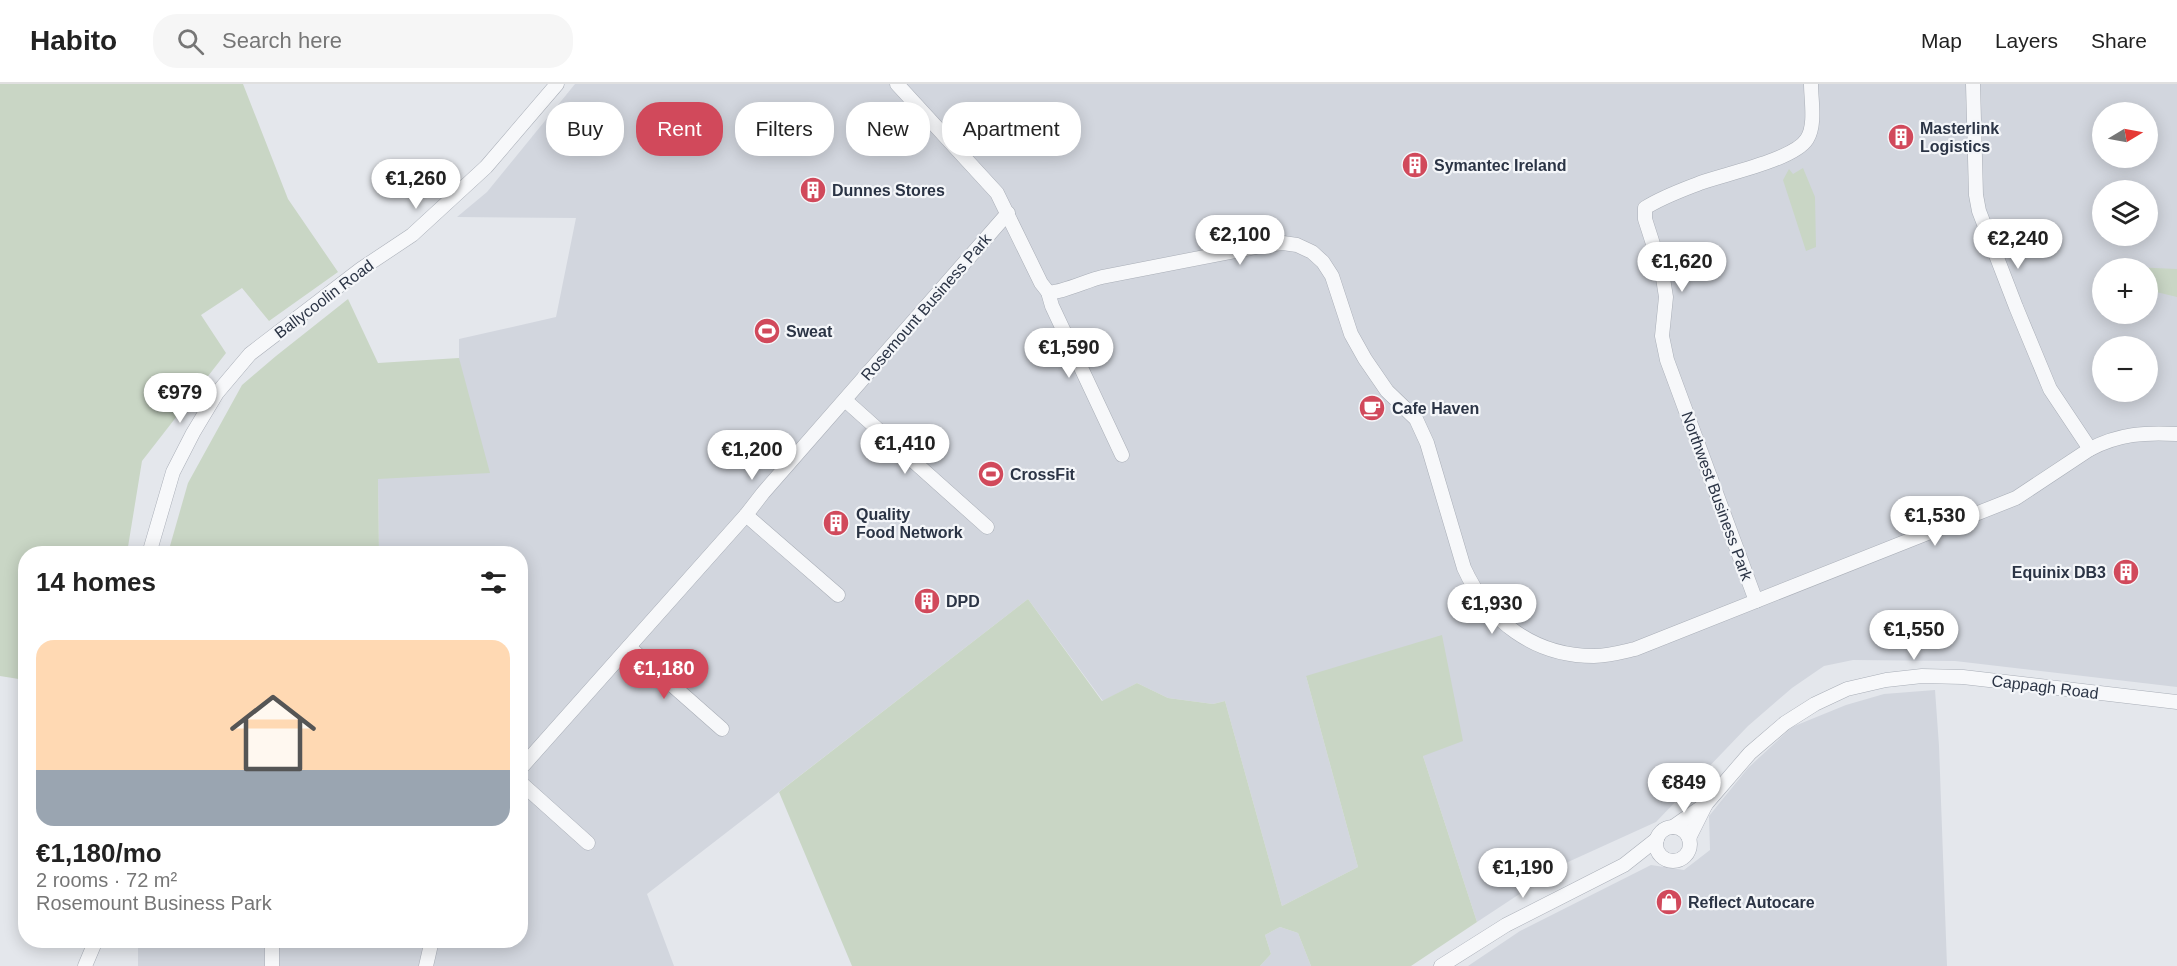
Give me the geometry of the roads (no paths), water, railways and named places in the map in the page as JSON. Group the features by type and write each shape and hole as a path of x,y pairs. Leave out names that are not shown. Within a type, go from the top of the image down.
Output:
{"street":[{"name":"Ballycoolin Road","path":"151,546 173,472 188,442 217,393 250,354 361,269 412,235 486,167 557,84"},
{"name":"Rosemount Business Park","path":"897,84 997,193 1041,283 1048,292 1052,306 1122,455"},
{"name":"Northwest Business Park","path":"1811,84 1809,131 1806,140 1794,150 1761,164 1702,183 1656,201 1645,208 1645,219 1662,272 1666,297 1662,336 1667,360 1756,601 2016,498 2103,442 2145,433 2177,434"},
{"path":"1973,84 1979,211 2050,389 2090,449"},
{"name":"Rosemount Business Park","path":"528,760 746,515 1008,213"},
{"path":"1048,292 1058,292 1102,277 1266,245 1283,243 1297,245 1312,252 1323,262 1332,276 1351,334 1365,359 1387,391 1416,419 1427,443 1468,577 1487,607 1510,629 1538,645 1572,654 1595,656 1635,649 1756,601"},
{"path":"845,400 987,527"},
{"path":"746,515 838,595"},
{"path":"629,647 722,729"},
{"name":"Cappagh Road","path":"1441,966 1506,925 1624,866 1649,859 1663,858 1675,861 1685,857 1690,848 1689,838 1706,804 1750,753 1785,723 1815,704 1847,689 1922,675 1963,677 2177,702"},
{"path":"528,789 588,843"},
{"name":"Cappagh Road","path":"1624,866 1657,839 1663,830 1673,827 1706,804"},
{"path":"1673,827 1683,830 1689,838"},
{"path":"1657,839 1657,850 1663,858"},
{"path":"85,966 93,948"},
{"path":"272,948 272,966"},
{"path":"426,966 430,948"}],"place":[{"name":"Masterlink Logistics","path":"1901,137"},
{"name":"Symantec Ireland","path":"1415,165"},
{"name":"Dunnes Stores","path":"813,190"},
{"name":"Sweat","path":"767,331"},
{"name":"Cafe Haven","path":"1372,408"},
{"name":"CrossFit","path":"991,474"},
{"name":"Quality Food Network","path":"836,523"},
{"name":"Equinix DB3","path":"2126,572"},
{"name":"DPD","path":"927,601"},
{"name":"Reflect Autocare","path":"1669,902"}]}
